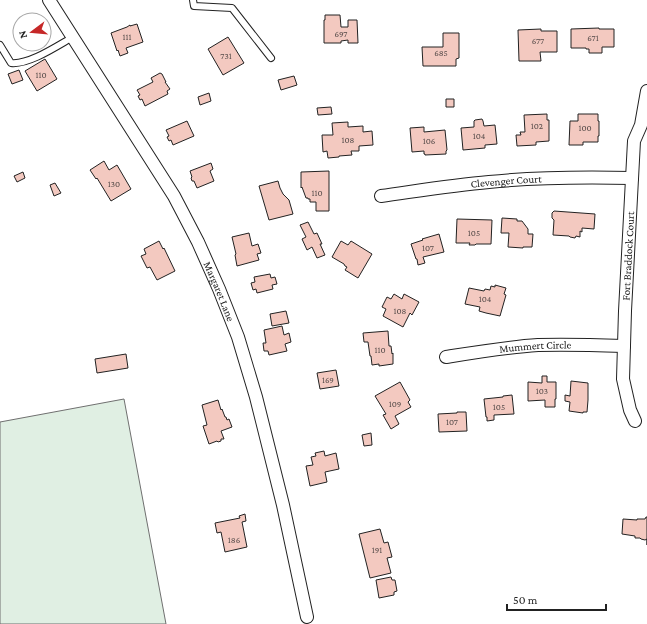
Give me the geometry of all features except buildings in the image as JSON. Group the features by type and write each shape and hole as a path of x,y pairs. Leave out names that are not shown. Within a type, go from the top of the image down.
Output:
{"street":[{"name":"Margaret Lane","path":"49,0 174,196 198,242 219,289 238,337 256,397 283,505 308,617"},
{"name":"Fort Braddock Court","path":"636,421 630,410 623,379 624,346 634,141 640,125 647,91"},
{"name":"Clevenger Court","path":"381,196 491,182 550,178 632,178"},
{"name":"Mummert Circle","path":"446,357 537,345 582,344 624,346"}],"lane":[{"path":"193,0 194,6 232,8 271,58"},
{"path":"0,45 11,63 16,64 39,56 73,37"}],"green space":[{"path":"124,399 166,624 0,624 0,422"}]}
